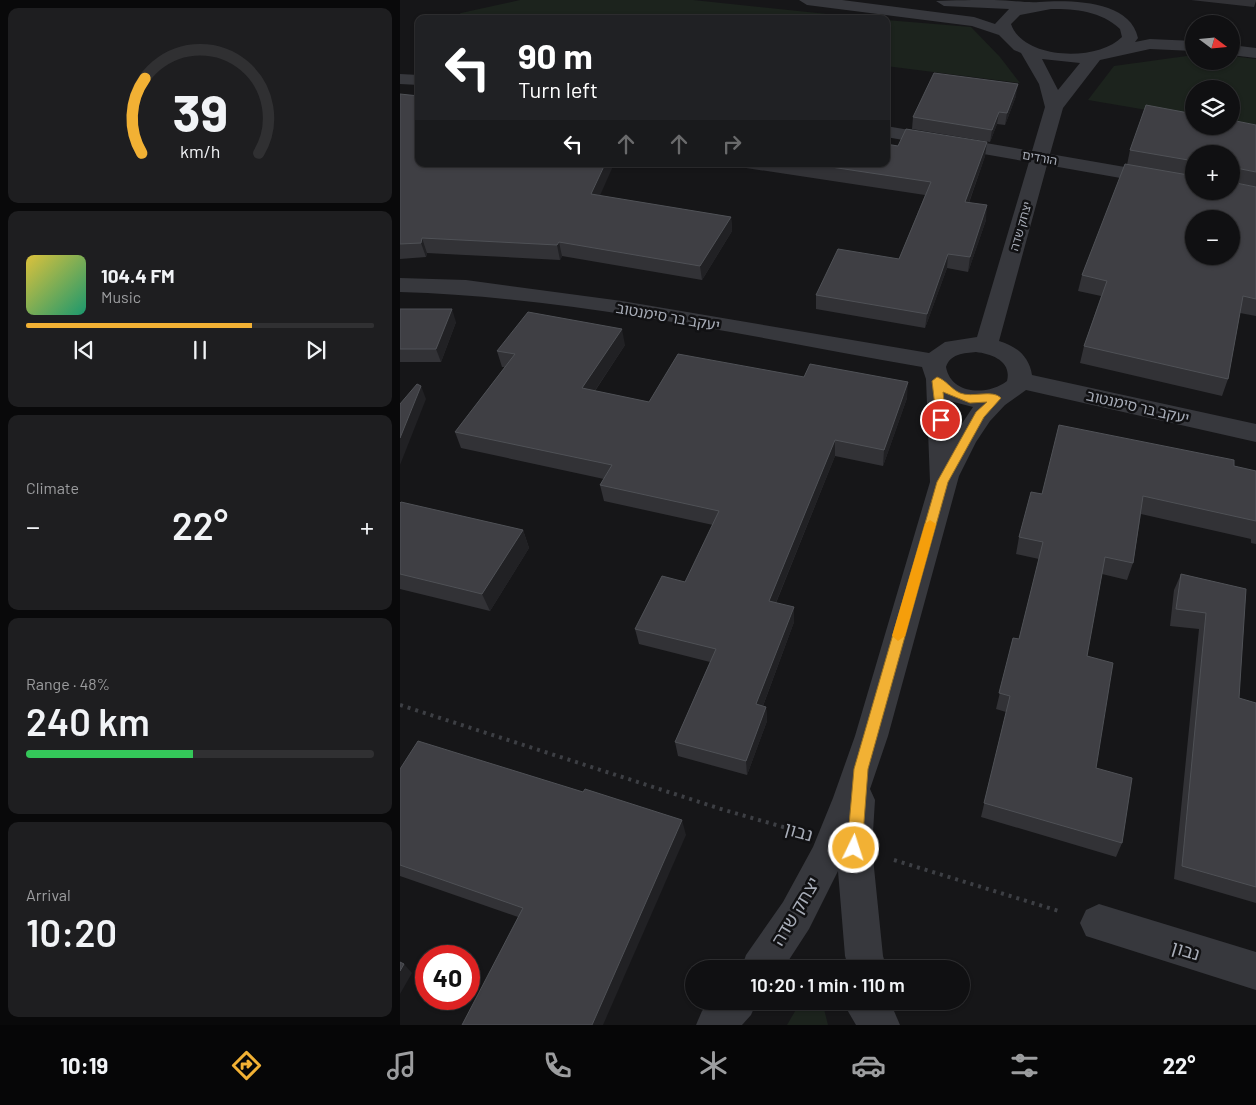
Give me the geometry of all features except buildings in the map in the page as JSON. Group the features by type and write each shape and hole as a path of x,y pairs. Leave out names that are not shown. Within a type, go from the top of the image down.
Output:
{"street":[{"path":"807,0 974,22 1003,31 1013,43 1028,50 1060,58 1094,57 1150,44 1185,46"},
{"path":"938,0 978,4 1038,5 1073,2 1103,11 1124,22 1145,29 1185,35"},
{"path":"1003,31 1006,19 1015,12 1038,5"},
{"path":"1118,50 1130,38 1128,27 1124,22"},
{"path":"1240,41 1256,42"},
{"path":"1028,50 1048,84 1054,107"},
{"path":"1240,51 1256,53"},
{"name":"יצחק שדה","path":"986,345 1054,107 1094,57"},
{"path":"400,79 415,80"},
{"name":"הורדים","path":"890,132 1185,183"},
{"name":"יעקב בר סימנטוב","path":"400,284 466,287 622,308 936,371"},
{"path":"973,344 986,345 998,349 1016,362 1020,371 1019,380 1007,394 996,398 970,399 945,389 936,371 941,354 954,347 973,344"},
{"name":"יצחק שדה","path":"936,371 942,482"},
{"name":"יעקב בר סימנטוב","path":"1019,380 1256,433"},
{"name":"יצחק שדה","path":"865,960 844,844 861,769 942,482 980,415 996,398"},
{"name":"יצחק שדה","path":"766,960 795,916 821,867 844,844"},
{"name":"נבון","path":"1099,923 1256,972"},
{"path":"869,1010 881,1025"},
{"path":"878,1010 881,1025"}],"path":[{"name":"נבון","path":"400,706 721,810 844,844 1099,923"}],"shaded area":[{"path":"520,0 693,0 837,15 458,15"},
{"path":"890,20 971,27 1000,57 1020,83 890,67"},
{"path":"1185,56 1185,70 1240,70 1240,57 1256,59 1256,129 1240,126 1240,80 1185,80 1185,116 1088,100 1114,66"},
{"path":"796,1010 824,1010 828,1025 787,1025"}],"slow traffic":[{"path":"898,636 930,524"}],"route":[{"path":"854,848 861,769 942,482 980,415 996,398 984,400 970,399 945,389 937,381 941,420"}]}
